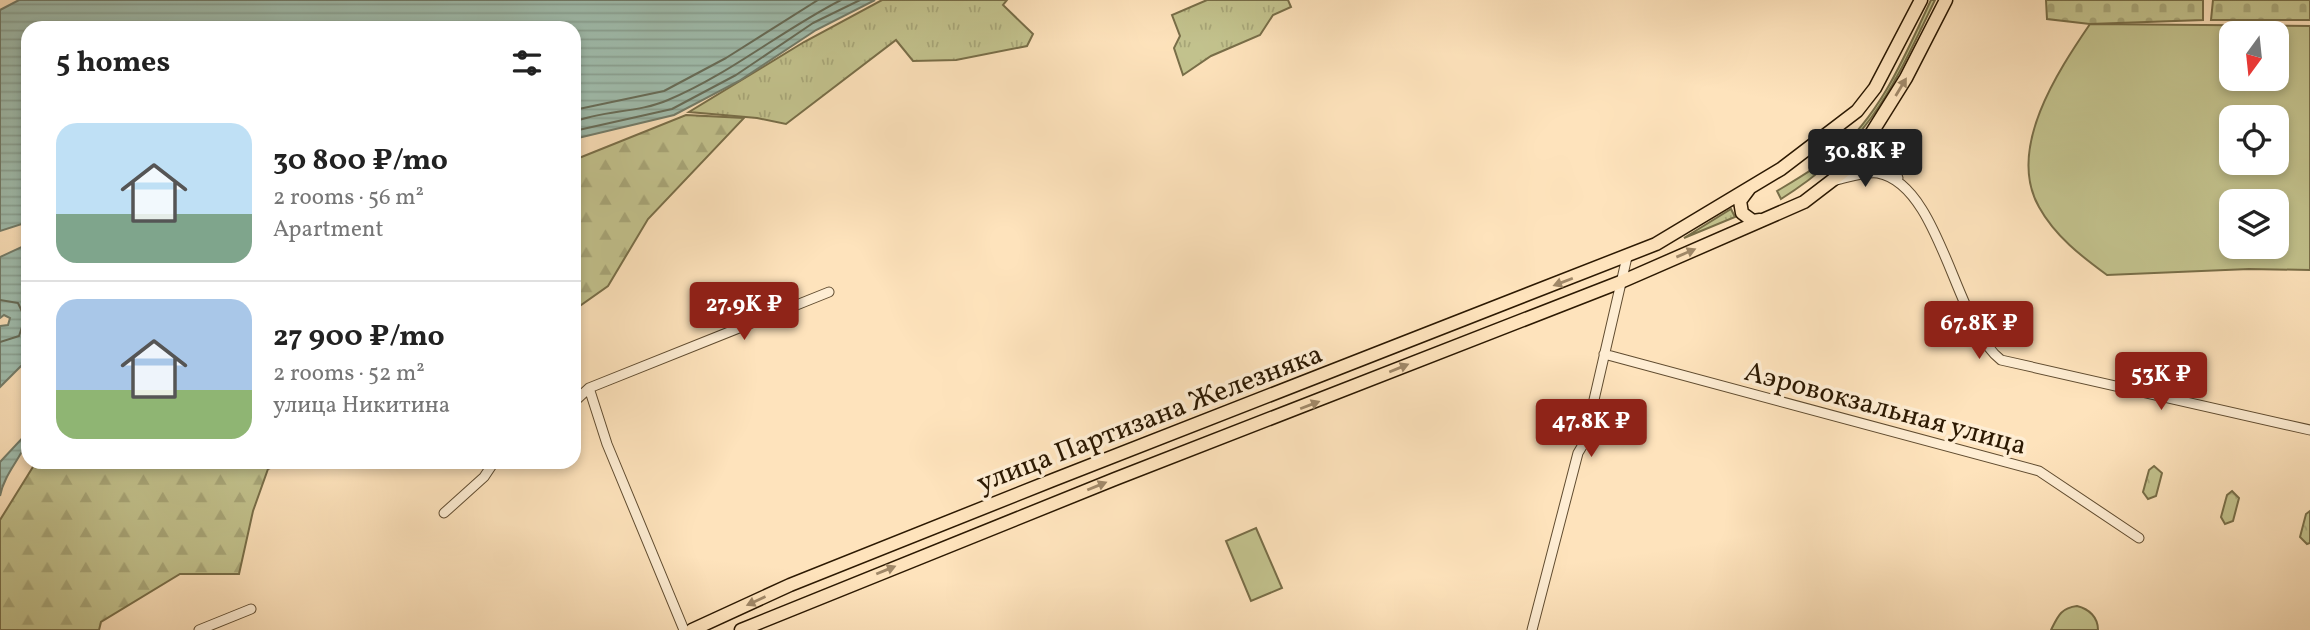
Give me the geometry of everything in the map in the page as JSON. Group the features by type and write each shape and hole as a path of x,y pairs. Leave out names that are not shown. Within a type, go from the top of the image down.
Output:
{"main road":[{"name":"улица Партизана Железняка","path":"692,630 790,585 1656,244 1808,152 1857,111 1875,88 1921,0"},
{"name":"улица Партизана Железняка","path":"741,630 1623,281 1804,202 1851,166 1906,78 1946,0"},
{"path":"1751,186 1740,201 1742,213 1753,221 1764,219"},
{"path":"1330,373 1339,394"},
{"path":"841,565 841,579 852,584"},
{"path":"790,585 801,595 800,605"}],"street":[{"path":"1870,138 1877,160 1896,175 1902,186"},
{"path":"1833,181 1876,172 1892,177 1915,199 1948,261 1983,341 2001,360 2085,382 2310,430"},
{"path":"1532,630 1577,453 1584,443 1627,257"},
{"path":"581,395 589,388 829,292"},
{"name":"Аэровокзальная улица","path":"1604,354 2039,471 2139,538"},
{"path":"589,388 607,444 684,630"},
{"path":"444,513 489,469"},
{"path":"199,630 251,609"}],"green space":[{"path":"882,0 1007,0 1003,5 1033,34 1027,46 956,60 913,61 896,40 786,124 757,118 689,112 804,42"},
{"path":"1207,0 1288,0 1291,7 1273,15 1260,35 1211,56 1183,75 1174,48 1180,36 1172,15"},
{"path":"1931,0 1935,0 1905,62 1875,113 1836,157 1781,199 1777,191 1836,152 1867,119 1891,81"},
{"path":"2046,0 2203,0 2203,20 2090,24 2047,19"},
{"path":"2213,0 2310,0 2310,20 2211,20"},
{"path":"2090,24 2219,25 2219,91 2289,91 2289,26 2310,26 2310,270 2249,269 2107,275 2069,245 2039,207 2030,184 2029,161 2032,136 2040,111 2064,64"},
{"path":"686,115 744,118 648,219 608,286 581,305 581,157"},
{"path":"1731,209 1735,217 1684,238"},
{"path":"2154,466 2162,473 2156,496 2148,499 2143,492 2149,470"},
{"path":"32,469 268,469 253,511 239,574 180,574 101,622 99,630 0,630 0,520"},
{"path":"2232,491 2239,498 2233,521 2225,524 2221,517 2227,495"},
{"path":"2310,511 2310,543 2307,544 2300,537 2306,514"},
{"path":"1256,528 1282,588 1251,601 1226,541"},
{"path":"2077,606 2092,614 2098,630 2051,630 2061,614"}],"water":[{"path":"19,0 875,0 816,30 739,81 674,115 581,137 581,21 21,21 21,224 0,231 0,10"},
{"path":"21,247 21,366 0,387 0,326 8,325 10,318 4,315 0,318 0,257"},
{"path":"21,440 21,452 6,478 0,496 0,462"}]}
